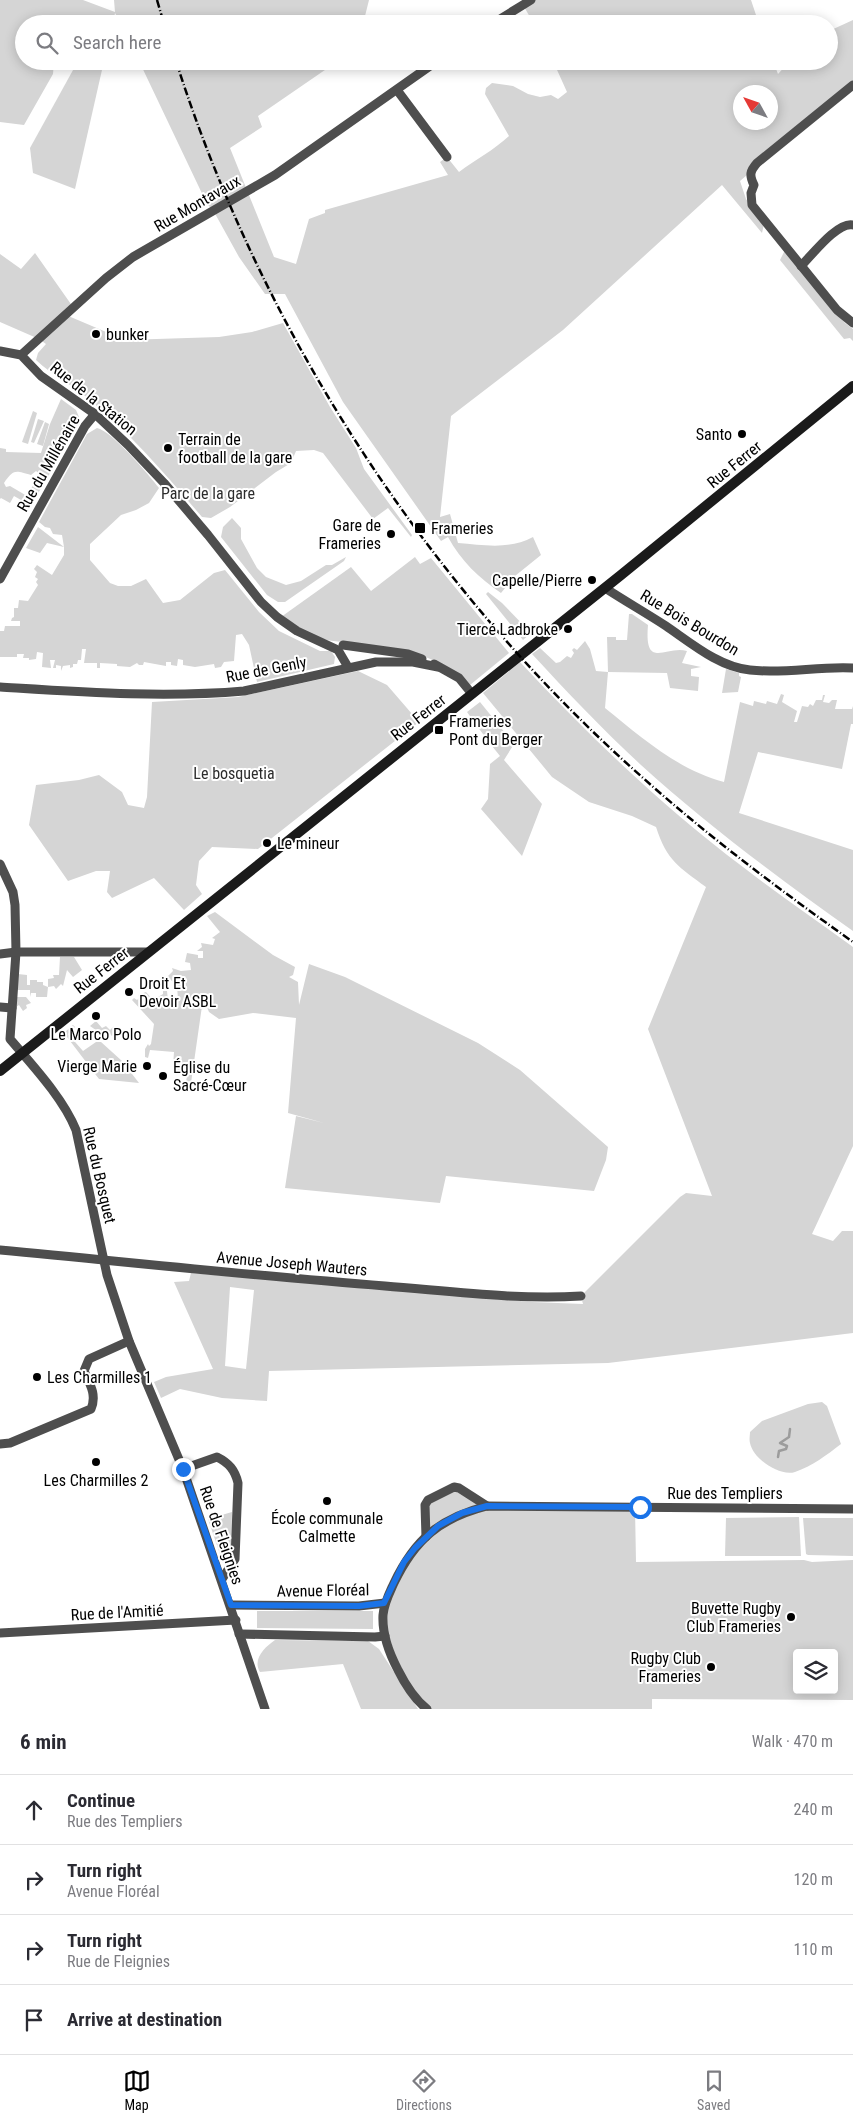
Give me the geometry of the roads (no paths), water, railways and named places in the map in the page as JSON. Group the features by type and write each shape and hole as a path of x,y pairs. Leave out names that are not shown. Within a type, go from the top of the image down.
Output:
{"main road":[{"name":"Rue Ferrer","path":"0,1071 604,588 853,386"}],"street":[{"path":"505,15 526,1"},
{"name":"Rue Montavaux","path":"21,355 106,278 133,257 275,175 425,70"},
{"path":"853,86 751,170 750,178 754,185 751,193 752,205 837,310 853,323"},
{"path":"397,90 447,157"},
{"path":"801,266 837,229 846,225 853,225"},
{"path":"0,351 21,355"},
{"name":"Rue de la Station","path":"21,355 41,376 94,414 128,445 201,526 260,602 277,618 297,632 314,640"},
{"name":"Rue du Millénaire","path":"0,579 81,432 94,414"},
{"name":"Rue Bois Bourdon","path":"604,588 707,653 735,667 771,671 831,667 853,668"},
{"path":"314,640 408,654 459,678 472,694"},
{"path":"314,640 338,650 348,667"},
{"path":"344,645 357,653 360,665"},
{"name":"Rue de Genly","path":"0,687 102,694 223,693 258,689 348,667 393,661 438,667"},
{"name":"Rue du Bosquet","path":"0,864 12,892 15,905 16,952 10,1039 71,1117 76,1130 104,1260"},
{"path":"0,954 16,952 148,952"},
{"path":"0,1007 12,1008"},
{"name":"Avenue Joseph Wauters","path":"0,1250 479,1293 544,1297 581,1296"},
{"name":"Rue de Fleignies","path":"104,1260 107,1275 129,1341 183,1469 265,1709"},
{"path":"0,1444 10,1443 91,1409 94,1402 93,1392 84,1371 89,1359 129,1341"},
{"path":"183,1469 209,1458 217,1457 225,1461 235,1474 238,1483 235,1559 222,1579"},
{"path":"426,1537 425,1505 428,1500 454,1487 459,1488 487,1506"},
{"name":"Rue des Templiers","path":"427,1709 416,1698 401,1676 388,1647 383,1615 384,1603 404,1562 438,1526 462,1513 487,1506 853,1509"},
{"name":"Avenue Floréal","path":"231,1605 359,1606 384,1603"},
{"name":"Rue de l'Amitié","path":"0,1633 236,1620"},
{"path":"239,1634 385,1636"}],"waterway":[{"path":"778,1457 779,1451 786,1449 787,1446 780,1443 789,1437 790,1429"}],"railway":[{"path":"157,0 161,15"},
{"path":"179,70 212,162 255,261 305,357 361,450 424,539 491,624 564,703 642,777 745,862 853,942"}],"place":[{"name":"bunker","path":"96,334"},
{"name":"Santo","path":"742,434"},
{"name":"Terrain de football de la gare","path":"168,448"},
{"name":"Frameries","path":"420,528"},
{"name":"Gare de Frameries","path":"391,534"},
{"name":"Capelle/Pierre","path":"592,580"},
{"name":"Tiercé Ladbroke","path":"568,629"},
{"name":"Frameries Pont du Berger","path":"439,730"},
{"name":"Le mineur","path":"267,843"},
{"name":"Droit Et Devoir ASBL","path":"129,992"},
{"name":"Le Marco Polo","path":"96,1016"},
{"name":"Vierge Marie","path":"147,1066"},
{"name":"Église du Sacré-Cœur","path":"163,1076"},
{"name":"Les Charmilles 1","path":"37,1377"},
{"name":"Les Charmilles 2","path":"96,1462"},
{"name":"École communale Calmette","path":"327,1501"},
{"name":"Buvette Rugby Club Frameries","path":"791,1617"},
{"name":"Rugby Club Frameries","path":"711,1667"}],"park label":[{"name":"Parc de la gare","path":"208,493"},
{"name":"Le bosquetia","path":"234,773"}]}
